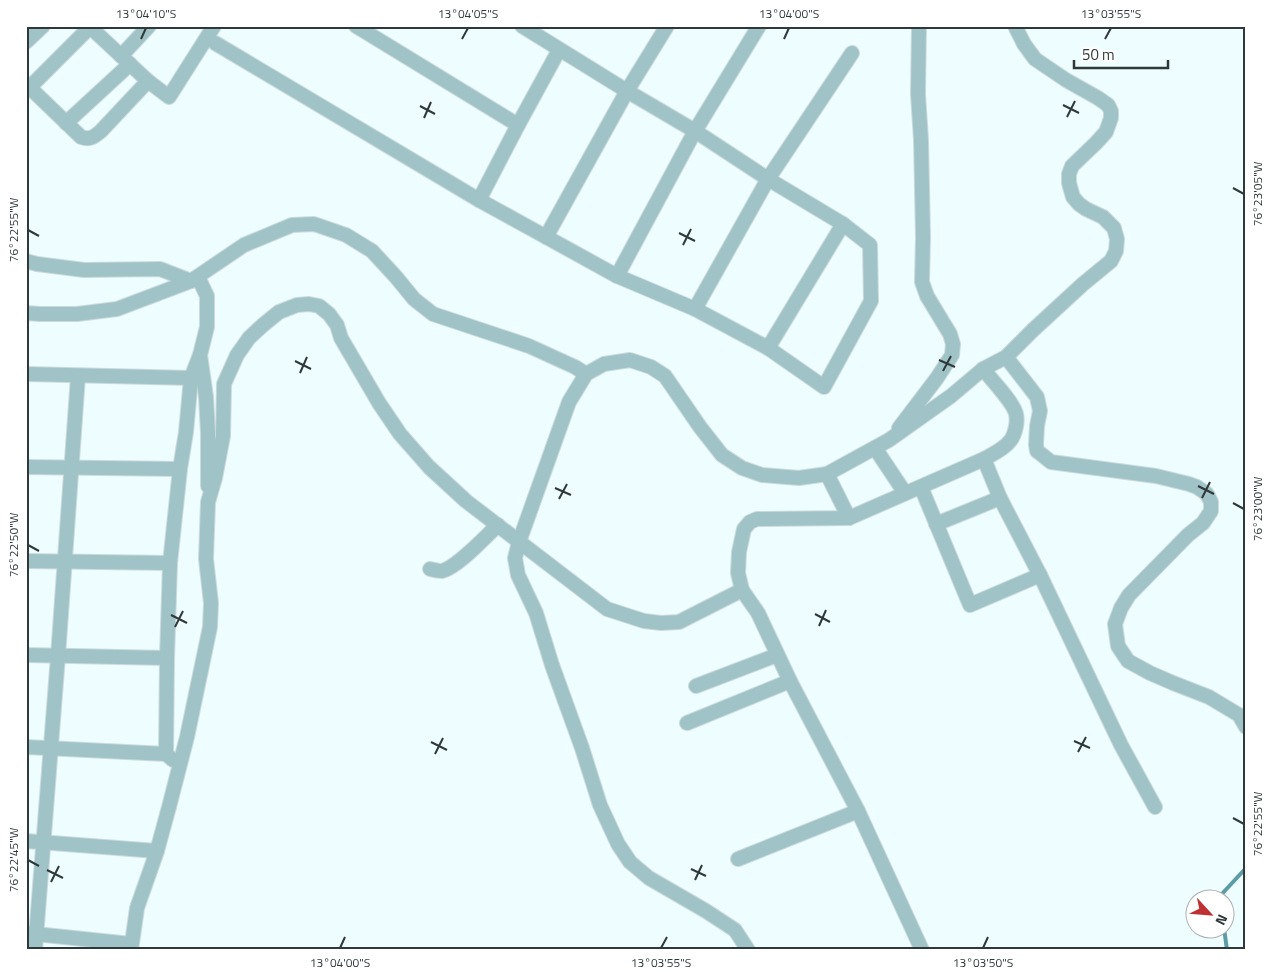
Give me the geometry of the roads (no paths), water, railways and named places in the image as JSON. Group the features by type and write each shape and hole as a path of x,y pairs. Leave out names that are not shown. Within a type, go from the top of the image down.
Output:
{"street":[{"path":"26,42 42,26"},
{"path":"66,123 126,60 148,26"},
{"path":"148,80 101,131 93,138 86,139 80,137 28,86 89,27 169,97 214,26"},
{"path":"356,26 518,125"},
{"path":"216,43 479,200 617,276 695,310 768,348 824,387 871,302 870,244 844,224 522,26"},
{"path":"546,237 627,91 667,26"},
{"path":"617,276 695,131 759,26"},
{"path":"889,440 952,356 953,344 950,334 927,296 922,282 921,140 918,94 919,26"},
{"path":"748,950 735,930 706,910 649,878 630,862 618,844 600,805 536,613 518,575 515,558 519,542 569,402 586,374 604,364 630,360 651,366 665,376 722,455 742,468 762,475 799,478 828,474 889,440 951,396 983,369 1006,357 1083,284 1111,261 1116,251 1117,239 1114,228 1103,217 1086,209 1073,197 1069,183 1072,166 1106,132 1111,118 1111,111 1108,105 1098,98 1066,80 1035,59 1024,44 1016,26"},
{"path":"479,200 559,50"},
{"path":"695,310 768,179 852,54"},
{"path":"26,313 77,314 117,309 194,279 244,245 292,225 314,224 346,236 372,251 414,299 433,314 529,346 586,374"},
{"path":"768,348 844,224"},
{"path":"26,261 84,270 160,269 194,279 207,296 207,327 200,355 191,378 170,562 166,754"},
{"path":"208,502 215,478 223,436 224,384 237,355 249,338 280,312 297,305 309,304 319,306 329,314 379,403 400,434 429,467 466,501 607,609 644,621 661,623 679,622 742,590"},
{"path":"32,934 131,947 137,908 157,851 187,737 210,627 212,603 206,559 208,433 207,406 200,355"},
{"path":"1006,357 1037,397 1040,411 1036,445 1046,458 1052,462 1156,476 1198,487 1207,494 1211,502 1211,511 1204,523 1188,535 1129,595 1121,608 1115,624 1118,646 1128,661 1172,683 1209,697 1239,715 1246,726"},
{"path":"922,950 858,811 790,682 758,613 742,590 738,573 739,552 744,529 757,518 849,518 921,488 1002,449 1011,440 1014,433 1016,413 1006,397 983,369"},
{"path":"26,374 191,378"},
{"path":"35,950 32,934 44,842 78,376"},
{"path":"937,378 951,396"},
{"path":"875,448 906,493"},
{"path":"984,459 1000,498 1040,575 1121,745 1155,807"},
{"path":"26,467 180,469"},
{"path":"828,474 849,518"},
{"path":"921,488 970,605 1040,575"},
{"path":"936,524 1000,498"},
{"path":"430,569 441,571 450,567 465,556 498,525"},
{"path":"26,561 170,562"},
{"path":"26,655 168,658"},
{"path":"696,686 777,655"},
{"path":"687,723 790,682"},
{"path":"26,747 166,754 179,765"},
{"path":"738,859 858,811"},
{"path":"26,840 157,851"}],"waterway":[{"path":"1227,888 1246,868"},
{"path":"1225,938 1227,950"}]}
